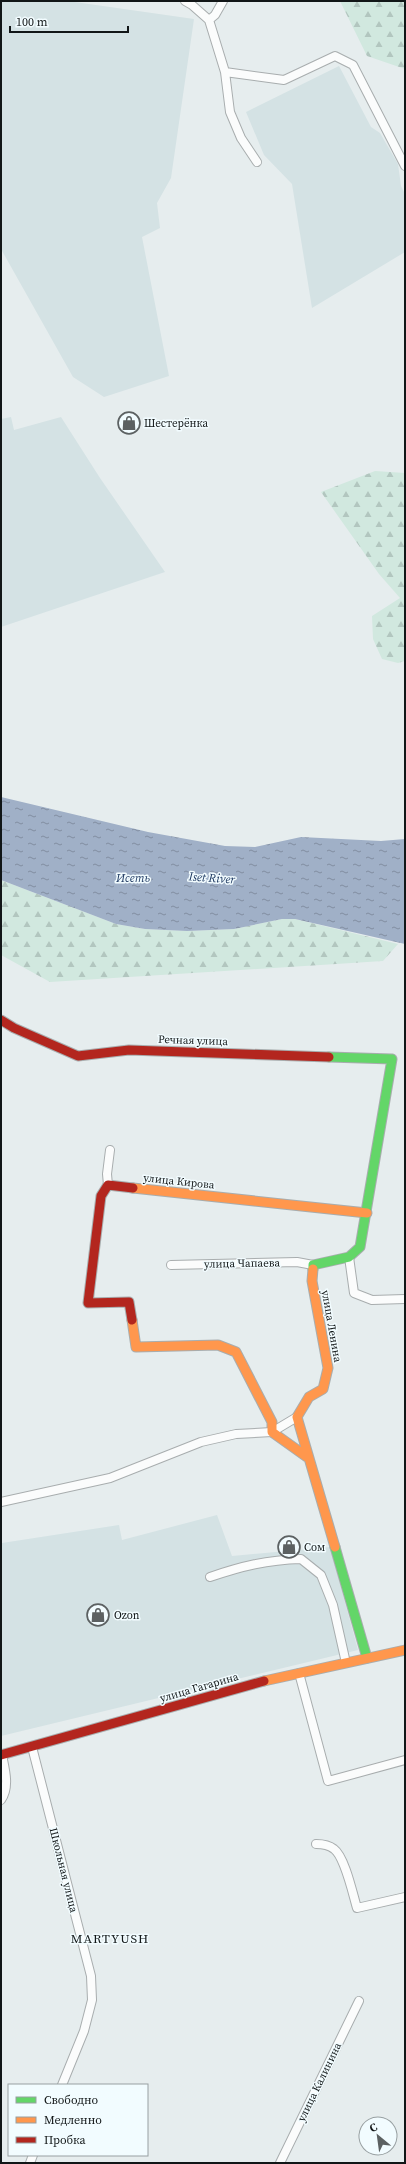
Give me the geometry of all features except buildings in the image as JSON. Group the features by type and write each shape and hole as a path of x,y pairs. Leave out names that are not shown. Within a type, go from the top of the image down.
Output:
{"street":[{"path":"185,1 192,5 209,20 225,72 230,112 240,138 257,162"},
{"path":"209,20 215,15 223,1"},
{"path":"225,72 284,80 335,56 353,65 405,166"},
{"name":"Речная улица","path":"1,1020 14,1028 78,1056 129,1050 392,1059 367,1213"},
{"path":"110,1150 107,1174 108,1185 101,1196 88,1303 129,1302 136,1347 218,1345 236,1352 272,1422 272,1432"},
{"name":"улица Кирова","path":"108,1185 367,1213"},
{"path":"313,1265 349,1257 360,1247 367,1213"},
{"path":"349,1257 354,1293 372,1300 405,1299"},
{"name":"улица Чапаева","path":"170,1265 297,1262 313,1265"},
{"name":"улица Ленина","path":"297,1417 309,1397 323,1389 328,1368 312,1281 313,1265"},
{"path":"1,1502 110,1478 201,1442 236,1434 272,1432 297,1417 307,1457 314,1472 367,1658"},
{"path":"272,1432 307,1457"},
{"path":"210,1577 246,1565 274,1560 301,1559 321,1575 333,1605 346,1663"},
{"name":"улица Гагарина","path":"2,1755 239,1688 299,1673 405,1650"},
{"path":"299,1673 328,1782 405,1760"},
{"name":"Школьная улица","path":"32,1747 91,1976 92,2000 84,2031 62,2084"},
{"path":"1,1800 6,1787 2,1755"},
{"path":"316,1844 324,1844 336,1850 343,1863 357,1908 405,1897"},
{"name":"улица Калинина","path":"280,2163 358,2001"}],"shaded area":[{"path":"1,1 68,1 194,19 171,178 157,203 160,228 142,237 169,376 104,397 73,377 1,249"},
{"path":"339,66 371,127 380,133 398,164 401,186 405,194 405,252 312,308 292,184 264,155 246,112"},
{"path":"11,417 14,430 61,417 100,478 165,572 1,627 1,419"},
{"path":"217,1515 232,1556 330,1547 358,1650 1,1736 1,1539 2,1543 119,1525 122,1540"}],"green space":[{"path":"340,1 405,1 405,69 367,56"},
{"path":"375,471 405,473 405,661 398,663 382,659 373,639 372,616 400,598 379,574 321,492"},
{"path":"1,880 116,924 145,929 187,931 234,929 282,919 295,919 398,944 383,961 50,982 1,955"}],"water":[{"name":"Исеть","path":"1,797 148,832 225,846 255,847 301,837 381,841 405,839 405,944 295,919 282,919 234,929 187,931 145,929 116,924 1,880"}],"traffic: fast":[{"path":"313,1269 313,1265 349,1257 360,1247 392,1059 329,1057"},
{"path":"335,1547 367,1658"}],"traffic: slow":[{"path":"133,1188 367,1213"},
{"path":"313,1269 312,1281 328,1368 323,1389 309,1397 297,1417 335,1547"},
{"path":"132,1320 136,1347 218,1345 236,1352 272,1422 272,1432 307,1457"},
{"path":"264,1681 405,1650"}],"traffic: jam":[{"path":"1,1020 14,1028 78,1056 129,1050 329,1057"},
{"path":"132,1320 129,1302 88,1303 101,1196 108,1185 133,1188"},
{"path":"1,1755 264,1681"}],"place":[{"name":"Шестерёнка","path":"129,423"},
{"name":"Сом","path":"289,1547"},
{"name":"Ozon","path":"98,1615"}],"district":[{"name":"MARTYUSH","path":"110,1938"}],"water label":[{"name":"Iset River","path":"212,878"}]}
